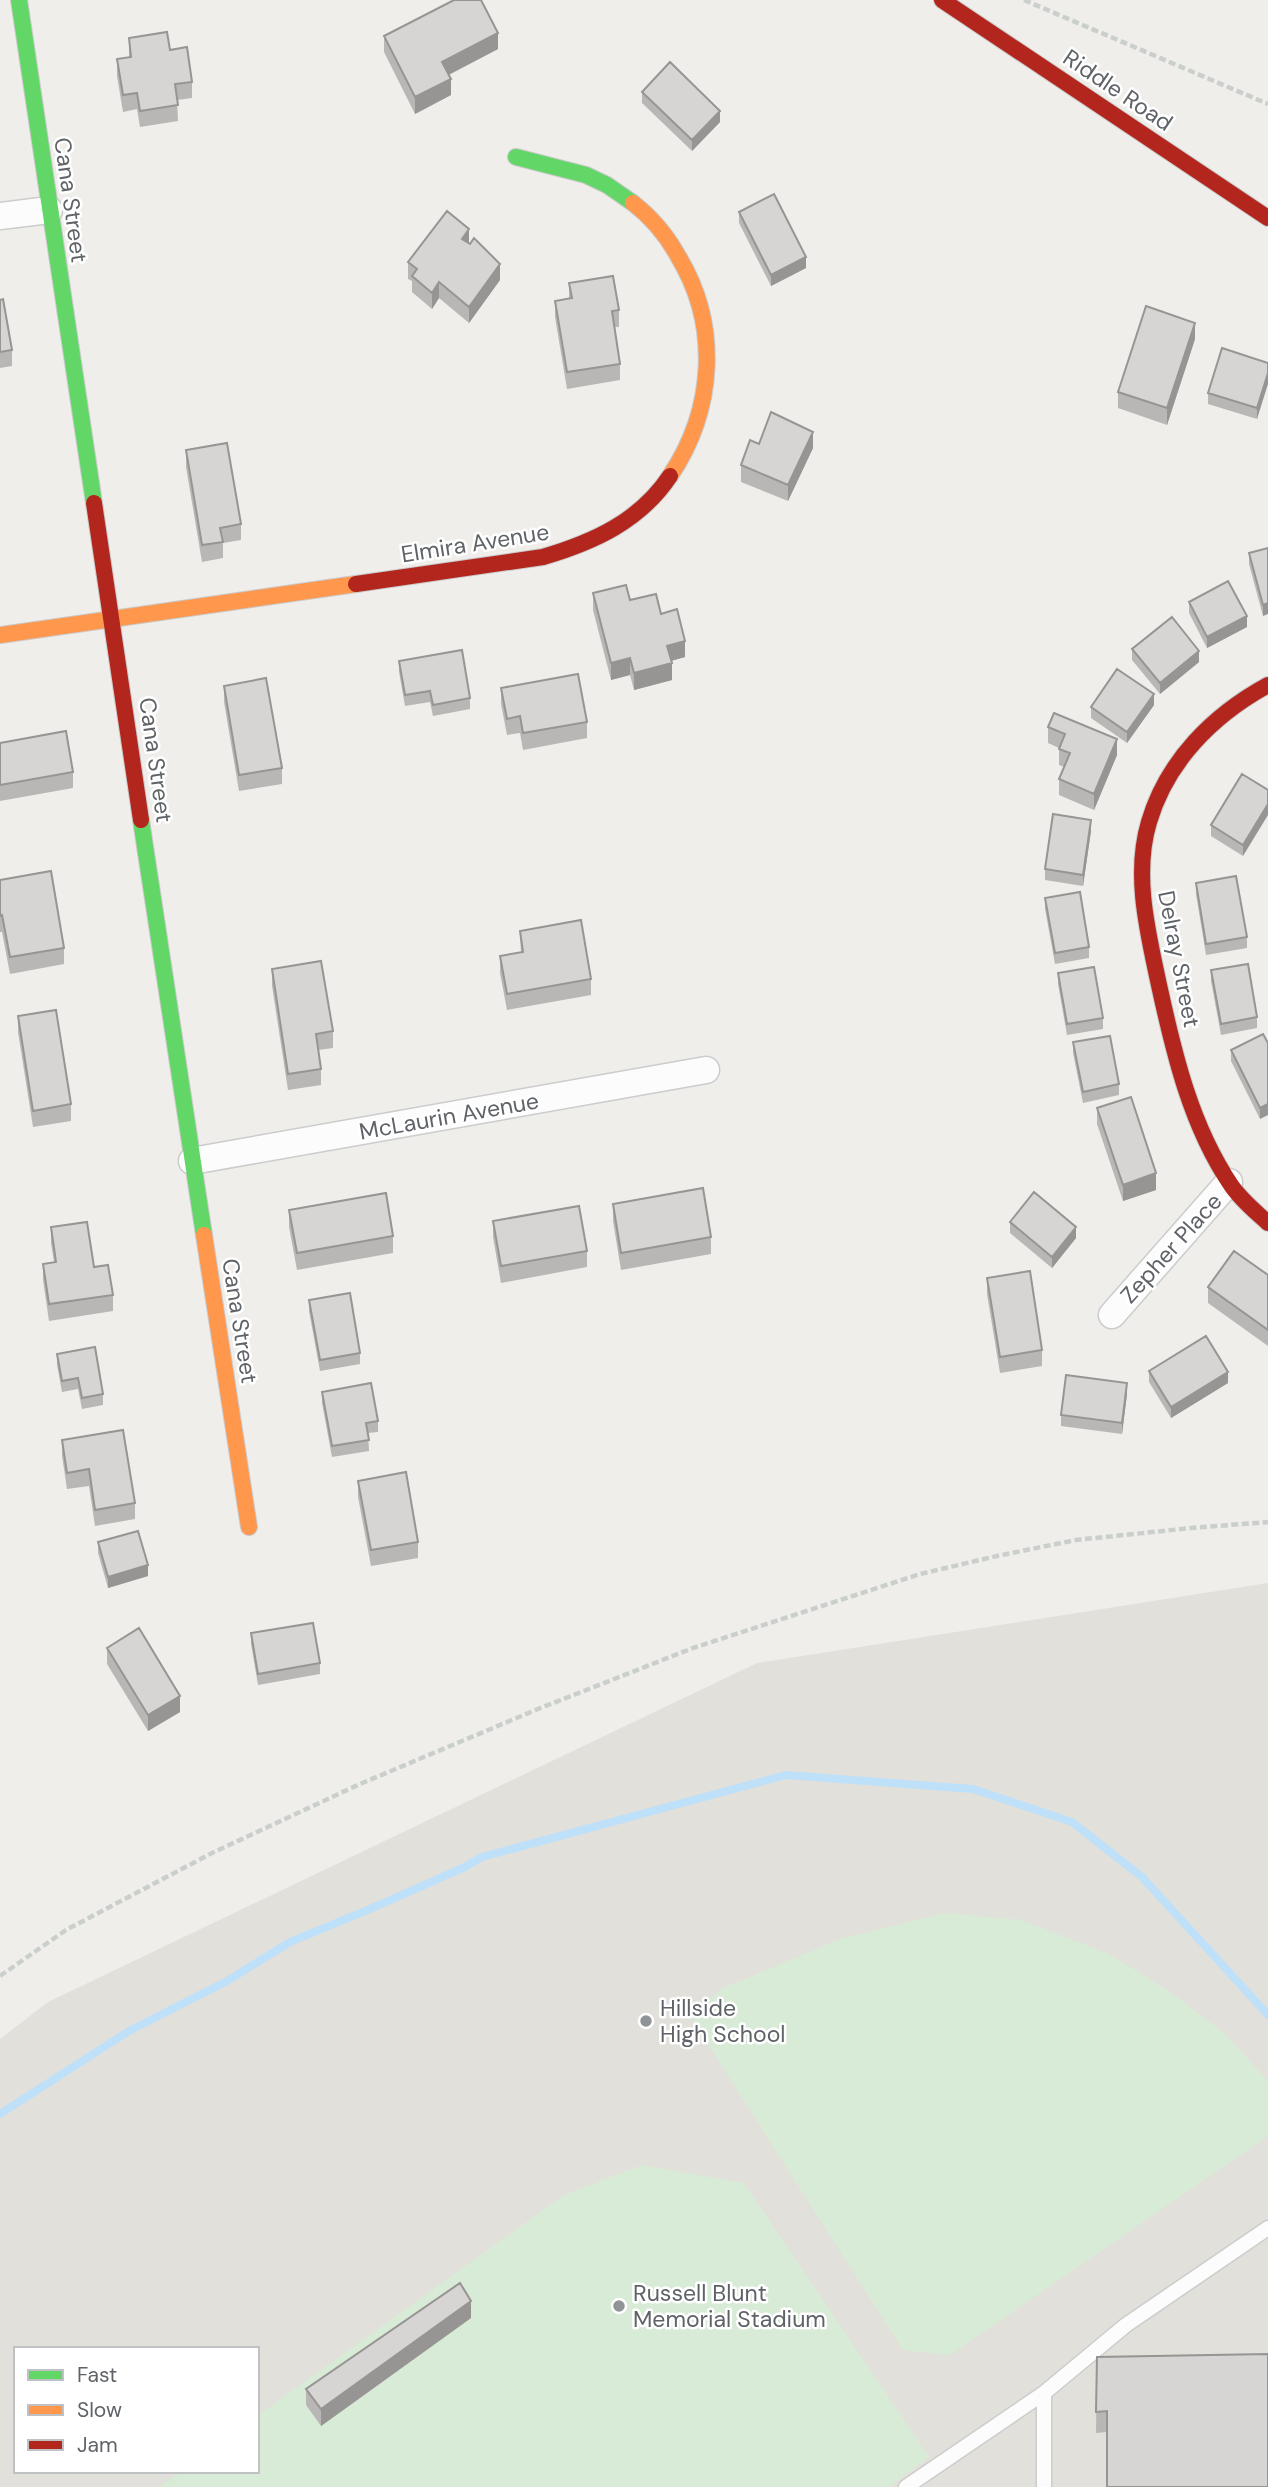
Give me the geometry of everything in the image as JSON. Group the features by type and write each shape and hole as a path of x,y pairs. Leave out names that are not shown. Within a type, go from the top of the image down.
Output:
{"street":[{"name":"Cana Street","path":"19,0 249,1527"},
{"name":"Riddle Road","path":"942,0 1268,218"},
{"name":"Elmira Avenue","path":"0,635 543,558 599,538 645,507 662,488 694,434 707,382 707,331 692,280 681,257 667,239 626,198 606,184 574,172 516,157"},
{"path":"0,216 49,210"},
{"name":"Delray Street","path":"1268,685 1234,705 1201,732 1163,789 1149,822 1143,852 1142,891 1169,1034 1195,1115 1229,1182 1268,1223"},
{"name":"McLaurin Avenue","path":"192,1161 706,1070"},
{"name":"Zepher Place","path":"1112,1315 1229,1182"}],"lane":[{"path":"906,2487 1044,2393 1126,2325 1268,2228"},
{"path":"1044,2393 1044,2487"}],"path":[{"path":"1024,0 1268,104"},
{"path":"0,1976 66,1930 212,1853 360,1784 693,1648 920,1574 997,1556 1076,1541 1268,1522"}],"shaded area":[{"name":"Hillside High School","path":"1268,1583 1268,2487 0,2487 0,2039 48,2002 757,1663"}],"green space":[{"path":"945,1913 1020,1920 1109,1954 1169,1991 1224,2033 1268,2081 1268,2136 950,2355 903,2350 690,2016 721,1989 840,1939"},
{"name":"Russell Blunt Memorial Stadium","path":"642,2165 744,2183 929,2457 889,2487 159,2487 178,2473 259,2473 259,2415 564,2195"}],"building":[{"path":"454,0 481,0 498,33 442,62 451,79 415,97 384,36"},
{"path":"167,32 170,50 187,47 192,82 175,84 178,105 140,111 137,93 123,95 117,59 131,57 129,38"},
{"path":"670,62 720,111 692,140 642,92"},
{"path":"774,194 806,257 771,275 739,212"},
{"path":"447,211 469,229 462,239 470,244 474,238 500,264 469,307 439,282 432,293 412,276 417,269 408,262"},
{"path":"613,276 619,310 612,311 620,364 567,372 555,301 572,298 569,283"},
{"path":"3,299 12,350 0,352 0,300"},
{"path":"1146,306 1195,323 1167,408 1118,392"},
{"path":"1222,348 1268,363 1268,373 1257,408 1208,393"},
{"path":"771,412 813,432 788,485 741,465 750,440 759,444"},
{"path":"227,443 241,524 220,528 223,542 202,545 186,450"},
{"path":"1268,548 1268,603 1263,605 1249,553"},
{"path":"1228,581 1247,616 1207,637 1189,602"},
{"path":"626,585 630,600 656,594 661,614 677,609 685,641 667,646 672,663 634,673 630,658 611,663 593,593"},
{"path":"1172,617 1199,651 1160,683 1132,649"},
{"path":"462,650 470,698 433,705 430,691 405,695 399,661"},
{"path":"1117,669 1154,694 1127,732 1091,707"},
{"path":"578,674 587,722 523,733 520,716 507,719 501,688"},
{"path":"266,678 282,768 239,775 224,686"},
{"path":"1054,713 1117,739 1094,794 1059,779 1070,753 1059,749 1065,734 1048,727"},
{"path":"66,731 73,772 0,785 0,743"},
{"path":"1242,774 1268,790 1268,804 1243,845 1211,825"},
{"path":"1053,814 1091,820 1083,875 1045,869"},
{"path":"51,871 64,948 10,957 2,915 0,916 0,880"},
{"path":"1236,876 1247,937 1206,944 1196,883"},
{"path":"1080,892 1089,947 1055,953 1045,898"},
{"path":"581,920 591,979 507,994 500,956 523,952 520,931"},
{"path":"321,961 333,1031 316,1034 321,1069 288,1074 272,969"},
{"path":"1248,964 1257,1017 1221,1024 1211,970"},
{"path":"1094,967 1103,1018 1067,1024 1058,973"},
{"path":"56,1010 71,1104 33,1111 18,1016"},
{"path":"1263,1034 1268,1043 1268,1104 1260,1108 1231,1050"},
{"path":"1110,1036 1119,1084 1083,1092 1073,1042"},
{"path":"1131,1097 1156,1173 1123,1185 1097,1108"},
{"path":"703,1188 711,1237 621,1253 613,1204"},
{"path":"1034,1192 1076,1227 1052,1257 1010,1222"},
{"path":"386,1193 393,1236 297,1253 289,1210"},
{"path":"579,1206 587,1251 501,1266 493,1221"},
{"path":"87,1222 94,1267 108,1265 113,1295 49,1304 43,1264 56,1262 51,1227"},
{"path":"1234,1251 1268,1275 1268,1330 1208,1287"},
{"path":"1030,1271 1042,1350 1000,1357 987,1278"},
{"path":"350,1293 360,1353 320,1360 309,1300"},
{"path":"1206,1336 1228,1372 1171,1407 1149,1371"},
{"path":"95,1347 103,1394 82,1398 78,1378 62,1381 57,1354"},
{"path":"1066,1375 1127,1383 1122,1423 1061,1415"},
{"path":"371,1383 378,1421 366,1423 369,1440 332,1446 322,1392"},
{"path":"123,1430 135,1503 95,1510 89,1469 67,1473 62,1440"},
{"path":"406,1472 418,1542 371,1550 358,1481"},
{"path":"138,1531 148,1565 108,1577 98,1542"},
{"path":"313,1623 320,1663 258,1674 251,1633"},
{"path":"139,1628 180,1696 148,1715 107,1648"},
{"path":"460,2283 471,2301 321,2409 306,2389"},
{"path":"1268,2354 1268,2487 1107,2487 1107,2411 1096,2412 1097,2357"}],"waterway":[{"path":"0,2114 129,2031 227,1981 290,1942 465,1867 482,1857 786,1775 973,1789 1072,1822 1142,1877 1268,2015"}],"traffic: fast":[{"path":"19,0 94,503"},
{"path":"516,157 586,175 607,185 633,203"},
{"path":"141,820 204,1235"}],"traffic: slow":[{"path":"633,203 658,227 678,256 692,283 706,338 707,367 696,423 670,476"},
{"path":"0,635 356,584"},
{"path":"204,1235 249,1527"}],"traffic: jam":[{"path":"942,0 1268,218"},
{"path":"356,584 543,557 562,551 598,537 630,517 645,506 670,476"},
{"path":"94,503 141,820"},
{"path":"1268,685 1211,725 1180,760 1157,800 1144,842 1142,863 1147,925 1165,1011 1186,1089 1205,1139 1231,1185 1268,1223"}],"place":[{"name":"Hillside High School","path":"646,2021"},
{"name":"Russell Blunt Memorial Stadium","path":"619,2306"}]}
